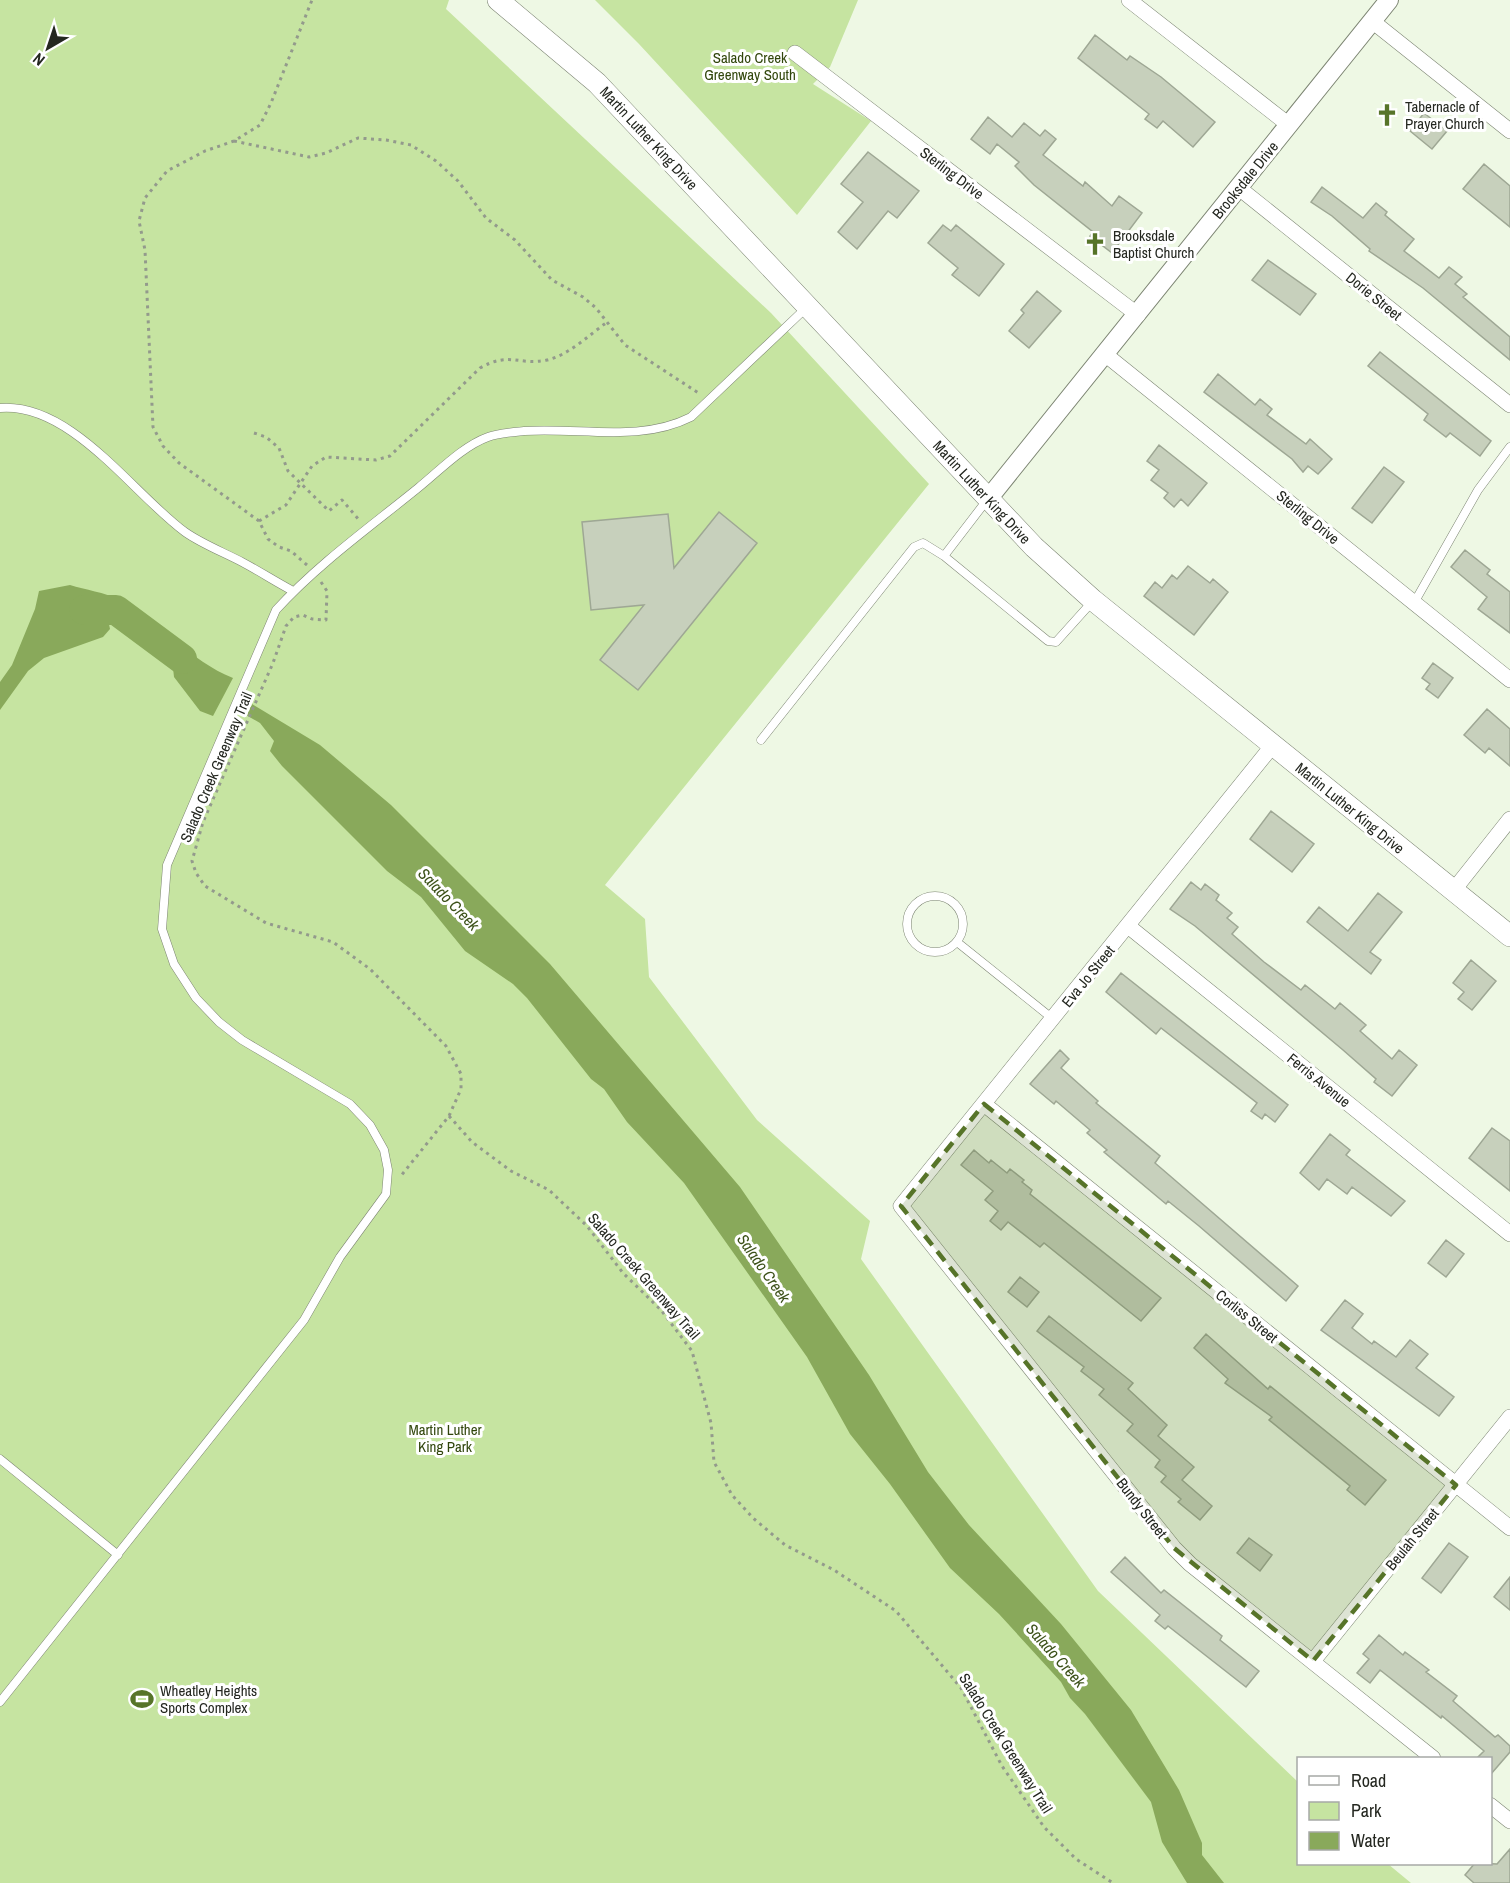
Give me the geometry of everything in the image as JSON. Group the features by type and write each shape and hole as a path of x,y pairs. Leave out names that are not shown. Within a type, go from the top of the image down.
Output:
{"main road":[{"name":"Martin Luther King Drive","path":"498,0 597,83 1034,547 1093,600 1510,936"}],"street":[{"path":"1129,0 1289,125"},
{"name":"Brooksdale Drive","path":"988,499 1389,0"},
{"path":"1372,21 1510,131"},
{"name":"Sterling Drive","path":"795,53 1137,315"},
{"name":"Dorie Street","path":"1239,188 1510,405"},
{"name":"Sterling Drive","path":"1106,355 1510,680"},
{"name":"Eva Jo Street","path":"902,1206 1273,745"},
{"path":"1453,891 1510,819"},
{"name":"Ferris Avenue","path":"1128,926 1510,1234"},
{"name":"Corliss Street","path":"984,1104 1510,1528"},
{"name":"Bundy Street","path":"902,1206 1174,1548 1190,1564 1432,1757"},
{"name":"Beulah Street","path":"1313,1661 1510,1417"},
{"path":"1492,1806 1510,1821"}],"lane":[{"path":"0,1702 304,1320 340,1257 386,1194 388,1170 384,1150 370,1125 350,1104 242,1040 219,1022 196,998 174,964 162,929 167,865 276,610 293,591 367,530 465,451 488,437 523,431 652,431 673,426 691,417 807,307"},
{"path":"0,408 23,408 57,423 113,466 164,516 188,534 293,591"},
{"path":"1414,603 1478,490 1510,447"},
{"path":"944,556 988,499"},
{"path":"761,740 914,547 922,543 944,556 1048,642 1056,642 1093,600"},
{"path":"931,896 941,897 957,906 963,924 957,942 942,951 933,952 917,945 908,930 907,922 915,905 931,896"},
{"path":"957,942 1053,1018"},
{"path":"0,1459 118,1555"}],"path":[{"path":"307,566 291,551 279,547 268,539 259,521 179,463 163,446 153,427 145,250 139,221 145,198 167,171 204,151 234,141 260,125 272,103 312,0"},
{"path":"234,141 309,157 326,153 358,138 411,145 436,161 458,181 486,218 516,240 552,280 584,297 596,308 625,345 670,371 709,400"},
{"path":"259,521 286,505 312,466 326,458 376,460 390,456 480,368 495,359 536,362 550,360 606,323"},
{"path":"254,433 266,437 279,448 288,471 301,481 329,511 342,500 367,530"},
{"name":"Salado Creek Greenway Trail","path":"320,580 327,591 326,620 312,619 303,615 294,617 286,626 273,663 203,822 192,861 196,873 205,886 266,923 333,942 370,969 446,1046 461,1074 461,1089 449,1116 386,1194"},
{"name":"Salado Creek Greenway Trail","path":"449,1116 472,1143 511,1171 549,1190 587,1226 623,1273 661,1310 692,1351 711,1423 714,1462 732,1495 753,1518 785,1545 834,1570 896,1611 961,1688 1002,1766 1044,1827 1076,1858 1113,1883"}],"highlighted area":[{"path":"984,1104 1456,1485 1313,1661 1174,1548 901,1206"}],"green space":[{"name":"Martin Luther King Park","path":"0,0 449,0 446,9 771,313 929,484 605,885 645,919 649,977 757,1120 870,1221 861,1259 1098,1591 1297,1781 1297,1865 1389,1865 1411,1883 0,1883"},
{"name":"Salado Creek Greenway South","path":"595,0 858,0 830,67 813,84 871,121 797,215 639,44"}],"water":[{"path":"70,585 119,600 148,619 203,662 233,678 213,716 200,711 174,677 172,659 139,624 127,616 110,613 107,615 110,629 103,637 44,658 28,671 0,710 0,682 12,665 35,609 39,591"},
{"path":"252,704 320,745 391,805 550,964 740,1187 869,1375 928,1472 969,1525 1061,1624 1131,1710 1179,1790 1202,1843 1202,1855 1224,1883 1187,1883 1162,1842 1151,1802 1085,1714 1070,1698 1061,1682 999,1614 950,1568 890,1484 850,1434 807,1357 684,1183 627,1122 604,1089 591,1079 527,998 513,984 465,951 421,897 387,871 282,766 270,751 274,741 260,723 246,715"}],"building":[{"path":"1095,35 1127,60 1130,56 1161,77 1215,122 1193,147 1163,121 1157,128 1145,119 1149,114 1078,58"},
{"path":"1424,113 1447,131 1432,149 1410,131"},
{"path":"988,117 1012,137 1024,123 1040,136 1045,130 1056,139 1043,155 1083,186 1085,182 1112,206 1119,196 1142,213 1112,253 1090,236 1093,232 1034,185 1015,166 1019,162 997,144 990,154 971,139"},
{"path":"868,152 919,191 897,218 888,211 857,249 838,232 863,202 841,184"},
{"path":"1484,164 1510,186 1510,227 1463,189"},
{"path":"1322,187 1363,218 1376,203 1387,212 1385,215 1414,239 1404,251 1439,278 1449,267 1462,277 1455,284 1467,294 1463,297 1510,337 1510,360 1423,288 1369,251 1370,249 1332,216 1311,202"},
{"path":"943,225 951,231 956,225 1004,264 979,296 952,275 958,268 928,243"},
{"path":"1268,260 1316,294 1300,315 1252,280"},
{"path":"1037,291 1061,311 1029,348 1009,331 1024,313 1021,310"},
{"path":"1380,352 1491,441 1480,456 1450,433 1446,437 1424,420 1428,414 1368,366"},
{"path":"1218,374 1255,405 1260,399 1272,409 1267,415 1306,444 1310,439 1332,459 1318,474 1308,466 1303,472 1292,459 1204,392"},
{"path":"1159,445 1207,483 1188,506 1181,499 1174,507 1164,498 1168,493 1151,480 1159,470 1147,461"},
{"path":"1384,467 1404,482 1372,523 1352,508"},
{"path":"719,512 757,543 638,690 600,660 644,605 591,610 582,522 668,514 674,568"},
{"path":"1465,550 1490,570 1487,574 1510,592 1510,633 1478,609 1487,597 1451,567"},
{"path":"1188,566 1210,583 1213,579 1228,592 1194,635 1144,596 1155,582 1162,588 1172,575 1177,579"},
{"path":"1433,663 1453,678 1438,698 1426,689 1430,684 1422,678"},
{"path":"1487,709 1510,729 1510,766 1489,748 1485,753 1464,735"},
{"path":"1271,811 1314,844 1292,872 1250,839"},
{"path":"1191,882 1201,890 1205,884 1219,895 1216,900 1232,913 1227,918 1238,927 1232,934 1264,962 1301,990 1305,985 1335,1009 1340,1003 1366,1025 1360,1031 1392,1059 1399,1050 1417,1065 1392,1096 1374,1082 1376,1079 1343,1050 1195,926 1170,909"},
{"path":"1378,893 1402,912 1370,952 1381,960 1371,974 1307,922 1319,907 1348,931"},
{"path":"1471,960 1496,981 1472,1010 1458,999 1464,992 1453,983"},
{"path":"1121,973 1288,1105 1275,1122 1265,1114 1262,1119 1251,1111 1257,1103 1161,1028 1156,1034 1106,992"},
{"path":"1060,1050 1069,1059 1061,1068 1098,1101 1096,1103 1160,1156 1155,1163 1298,1286 1286,1301 1199,1226 1168,1201 1166,1204 1104,1152 1107,1150 1087,1133 1090,1130 1056,1101 1054,1104 1030,1084"},
{"path":"1492,1128 1510,1141 1510,1191 1469,1158"},
{"path":"1330,1134 1350,1150 1346,1155 1405,1201 1391,1216 1352,1187 1347,1194 1327,1179 1319,1190 1300,1173"},
{"path":"974,1150 989,1163 991,1160 1007,1173 1010,1169 1024,1180 1022,1182 1032,1190 1030,1194 1161,1298 1141,1321 1044,1243 1040,1247 1008,1222 1001,1230 990,1221 998,1211 985,1200 993,1191 961,1165"},
{"path":"1446,1240 1464,1254 1446,1277 1428,1263"},
{"path":"1020,1277 1039,1292 1027,1307 1008,1292"},
{"path":"1345,1300 1363,1314 1352,1328 1372,1344 1374,1341 1396,1357 1410,1340 1428,1354 1416,1368 1454,1397 1439,1416 1321,1330"},
{"path":"1049,1316 1133,1383 1128,1389 1167,1425 1158,1436 1194,1467 1182,1480 1212,1506 1200,1520 1178,1502 1181,1499 1161,1482 1166,1476 1155,1467 1160,1460 1127,1431 1133,1424 1099,1395 1104,1389 1081,1371 1084,1367 1037,1331"},
{"path":"1206,1334 1268,1389 1270,1386 1386,1480 1365,1505 1347,1490 1350,1486 1269,1420 1272,1417 1225,1383 1228,1379 1194,1348"},
{"path":"1249,1538 1272,1555 1260,1571 1237,1553"},
{"path":"1449,1543 1468,1557 1441,1593 1422,1578"},
{"path":"1125,1557 1161,1593 1164,1590 1222,1636 1220,1640 1259,1671 1246,1687 1168,1626 1165,1629 1155,1621 1160,1615 1111,1572"},
{"path":"1510,1577 1510,1610 1494,1597"},
{"path":"1379,1635 1403,1655 1405,1652 1457,1696 1453,1701 1495,1737 1498,1735 1510,1746 1510,1752 1492,1773 1492,1757 1478,1757 1484,1751 1442,1716 1441,1718 1380,1670 1370,1683 1357,1673 1369,1659 1363,1654"},
{"path":"1510,1849 1510,1883 1474,1883 1465,1875 1473,1865 1497,1864"}],"waterway":[{"name":"Salado Creek","path":"84,610 116,610 182,659"}],"place":[{"name":"Tabernacle of Prayer Church","path":"1387,115"},
{"name":"Brooksdale Baptist Church","path":"1095,244"},
{"name":"Wheatley Heights Sports Complex","path":"142,1699"}]}
